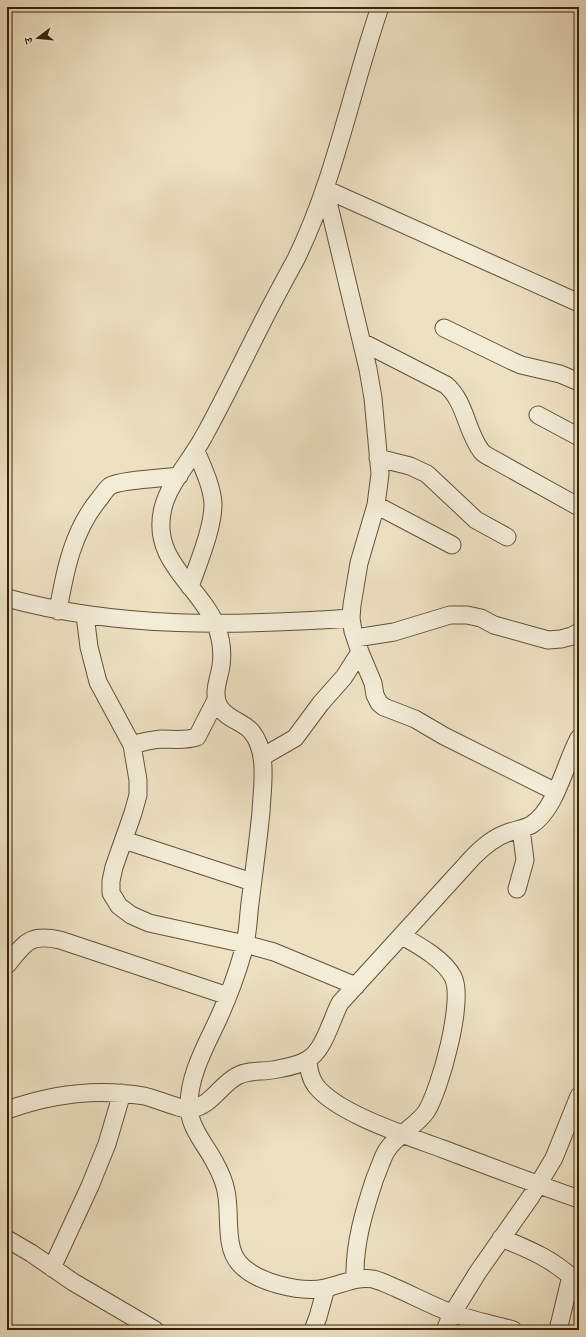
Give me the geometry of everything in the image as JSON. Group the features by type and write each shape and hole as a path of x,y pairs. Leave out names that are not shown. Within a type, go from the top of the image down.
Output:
{"street":[{"path":"380,7 370,35 325,189 297,255 223,403 196,451 169,492 162,510 161,529 165,549 173,566 190,587 215,623 221,640 222,661 216,688 216,700 221,710 229,717 250,730 257,741 262,757 263,780 260,816 245,944 228,996 195,1069 189,1110 192,1123 223,1180 228,1198 231,1248 236,1261 247,1270 261,1278 303,1290 326,1288 341,1282 355,1279 372,1279 390,1285 452,1314 513,1330"},
{"path":"325,189 579,303"},
{"path":"325,189 362,342 373,398 380,474 376,505 359,563 352,605 352,618 358,645 373,683 375,695 379,703 384,707 416,719 444,736 556,792"},
{"path":"444,328 521,365 560,374 579,382"},
{"path":"362,342 446,385 455,395 472,433 483,452 492,459 579,507"},
{"path":"538,415 579,437"},
{"path":"190,587 205,543 212,515 213,503 206,474 196,451"},
{"path":"378,458 410,466 427,474 476,520 507,537"},
{"path":"58,611 66,566 71,551 93,506 110,486 119,483 179,476"},
{"path":"376,505 452,544"},
{"path":"7,598 58,611 144,622 273,622 352,618"},
{"path":"85,615 89,647 98,682 132,745 138,780 138,795 134,813 114,867 111,881 111,893 120,906 131,915 149,923 245,944 274,952 356,986"},
{"path":"262,757 295,738 321,703 344,677 358,645 450,615 467,615 481,618 494,625 548,640 561,639 579,632"},
{"path":"132,745 145,741 161,739 189,740 197,737 216,700"},
{"path":"7,1110 55,1097 73,1094 122,1093 146,1096 189,1110 208,1101 231,1080 239,1075 292,1066 308,1060 323,1043 333,1016 340,1003 484,846 495,838 508,832 521,829 532,824 542,814 556,792 569,758 579,738"},
{"path":"517,889 526,860 521,829"},
{"path":"124,840 252,882"},
{"path":"355,1279 358,1235 372,1190 387,1150 415,1124 426,1111 446,1058 456,1009 454,978 448,968 402,936"},
{"path":"7,965 20,949 31,940 41,937 51,938 228,996"},
{"path":"308,1060 310,1076 316,1086 326,1095 354,1114 403,1134 579,1199"},
{"path":"52,1268 96,1172 107,1144 122,1093"},
{"path":"445,1330 452,1314 501,1238 538,1185 554,1158 578,1100"},
{"path":"501,1238 534,1250 575,1280 558,1330"},
{"path":"7,1240 31,1253 52,1268 155,1330"},
{"path":"313,1330 326,1288"}]}
